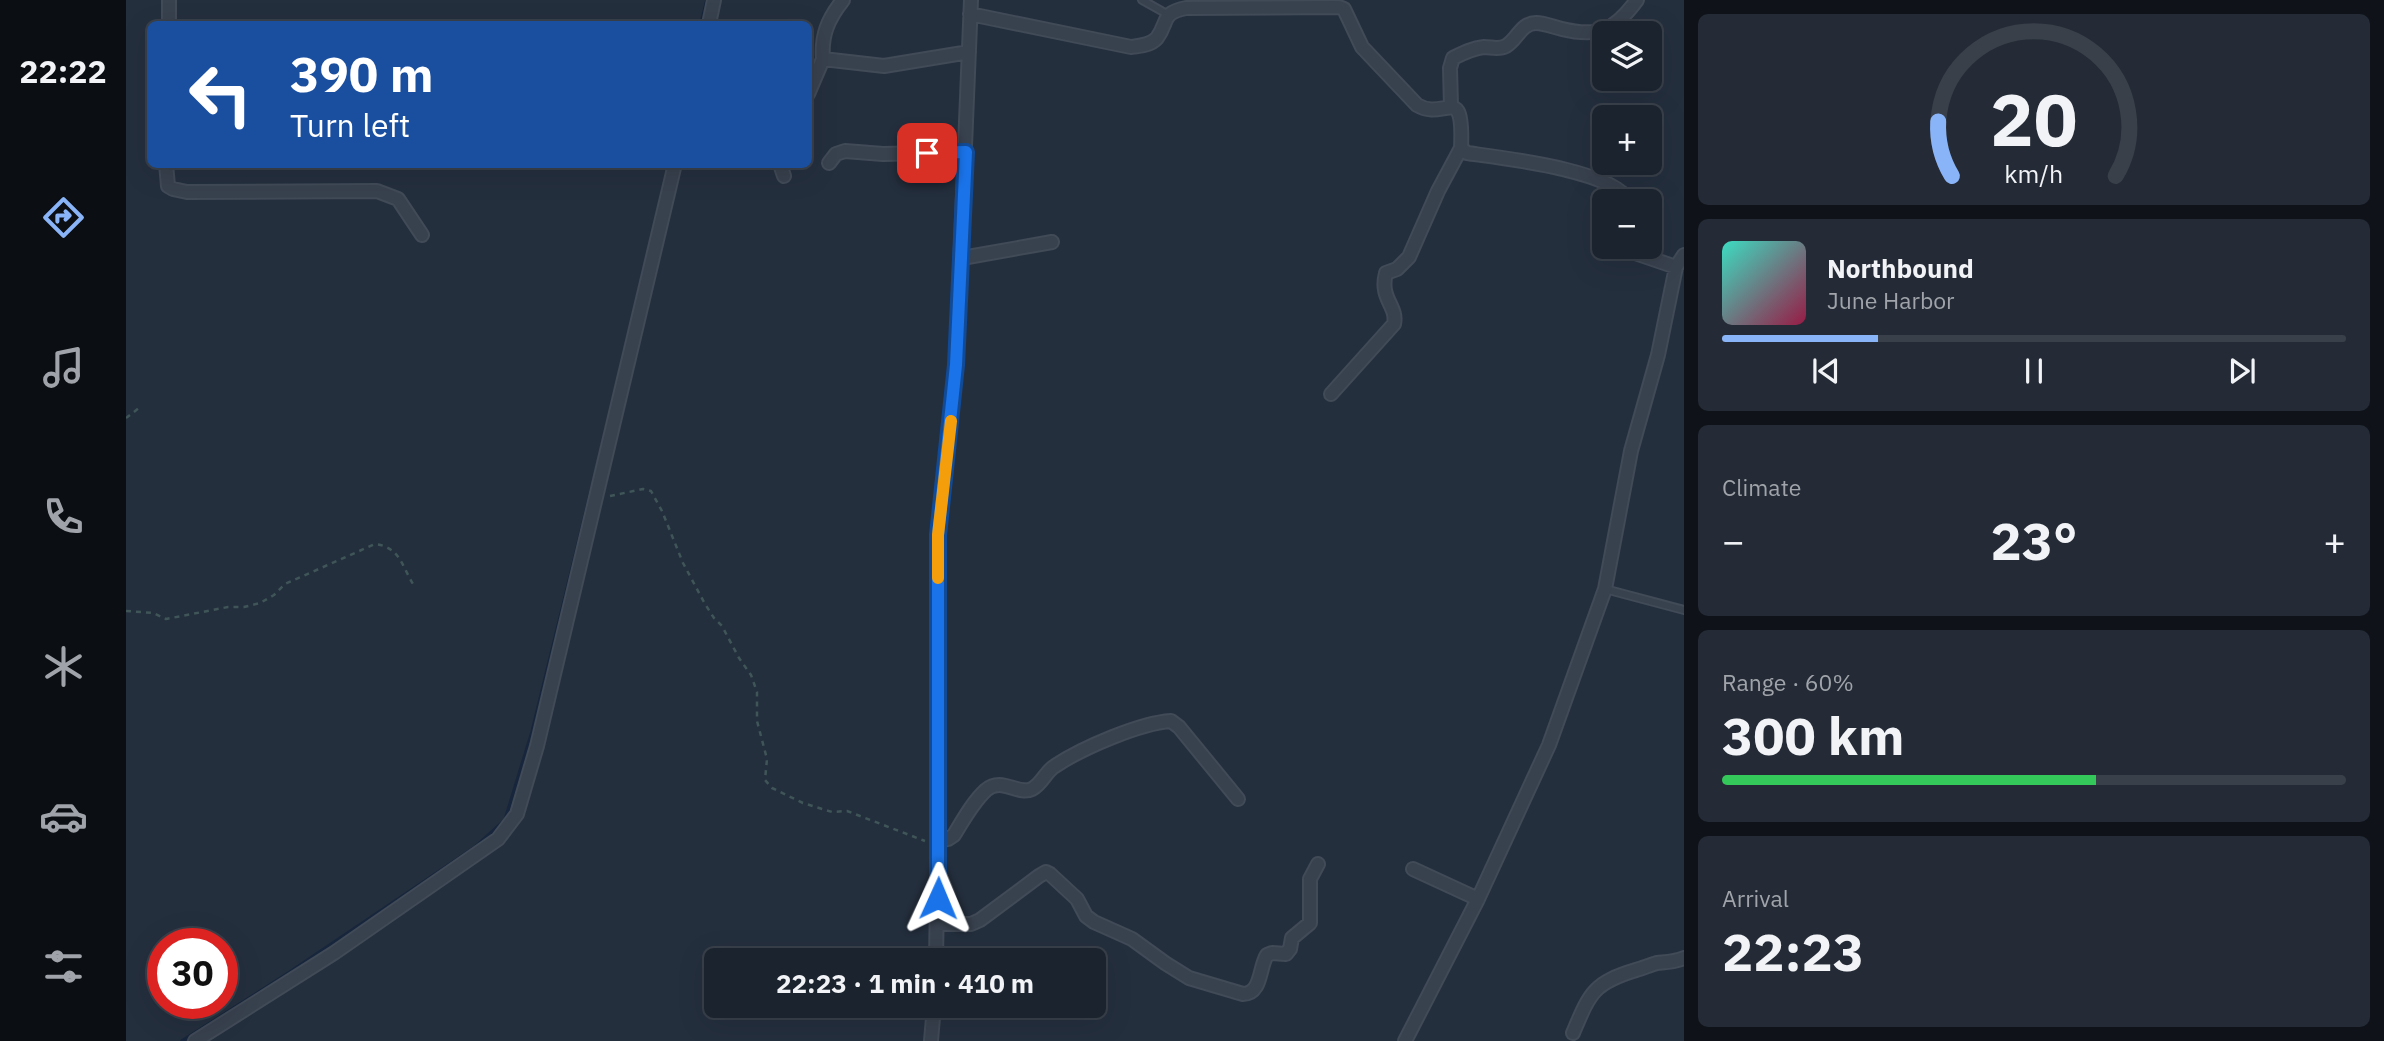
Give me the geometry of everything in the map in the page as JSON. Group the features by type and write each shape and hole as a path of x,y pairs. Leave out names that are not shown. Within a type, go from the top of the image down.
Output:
{"street":[{"path":"169,0 169,21"},
{"path":"710,21 715,0"},
{"path":"812,84 822,59 821,43 833,13 843,0"},
{"path":"936,948 938,535 956,365 971,0"},
{"path":"1331,394 1394,324 1395,317 1384,291 1386,273 1397,269 1409,257 1438,191 1461,148 1460,115 1451,106 1450,68 1453,58 1483,47 1507,46 1526,26 1536,23 1582,34 1597,33 1625,17 1637,0"},
{"path":"970,14 1131,47 1147,45 1156,39 1167,15 1175,10 1339,6 1344,9 1362,47 1417,105 1428,109 1451,106"},
{"path":"822,59 884,66 969,52"},
{"path":"1461,148 1467,153 1577,172 1617,189"},
{"path":"829,163 836,154 845,151 872,154 966,152"},
{"path":"166,168 168,186 187,192 377,191 398,199 422,235"},
{"path":"195,1041 334,953 475,856 498,839 517,814 537,746 674,168"},
{"path":"962,258 1052,242"},
{"path":"1405,1041 1478,900 1549,745 1605,589 1631,452 1658,355 1676,267 1684,255"},
{"path":"1653,259 1676,267"},
{"path":"938,843 954,835 985,791 993,786 1007,785 1025,791 1032,789 1053,767 1133,728 1163,721 1171,721 1179,727 1238,799"},
{"path":"937,924 971,924 981,920 1039,876 1051,874 1077,899 1086,916 1094,922 1132,939 1189,978 1250,994 1255,990 1267,955 1286,954 1294,935 1310,923 1310,879 1318,864"},
{"path":"1413,869 1478,900"},
{"path":"1573,1033 1597,987 1616,976 1656,963 1668,963 1684,958"},
{"path":"931,1041 933,1018"}],"lane":[{"path":"1142,0 1167,15"},
{"path":"1605,589 1684,610"}],"path":[{"path":"126,418 139,408"},
{"path":"596,498 643,489 651,491 699,594 751,675 757,692 757,720 767,759 765,780 772,788 803,803 832,812 847,811 938,843"},
{"path":"126,611 153,614 166,620 260,603 274,595 285,584 375,544 395,551 415,587"}],"waterway":[{"path":"702,21 707,0"},
{"path":"182,1041 474,848 505,820 532,732 592,487"}],"slow traffic":[{"path":"938,578 938,535 951,421"}],"route":[{"path":"927,153 966,152 956,365 938,535 938,898"}]}
